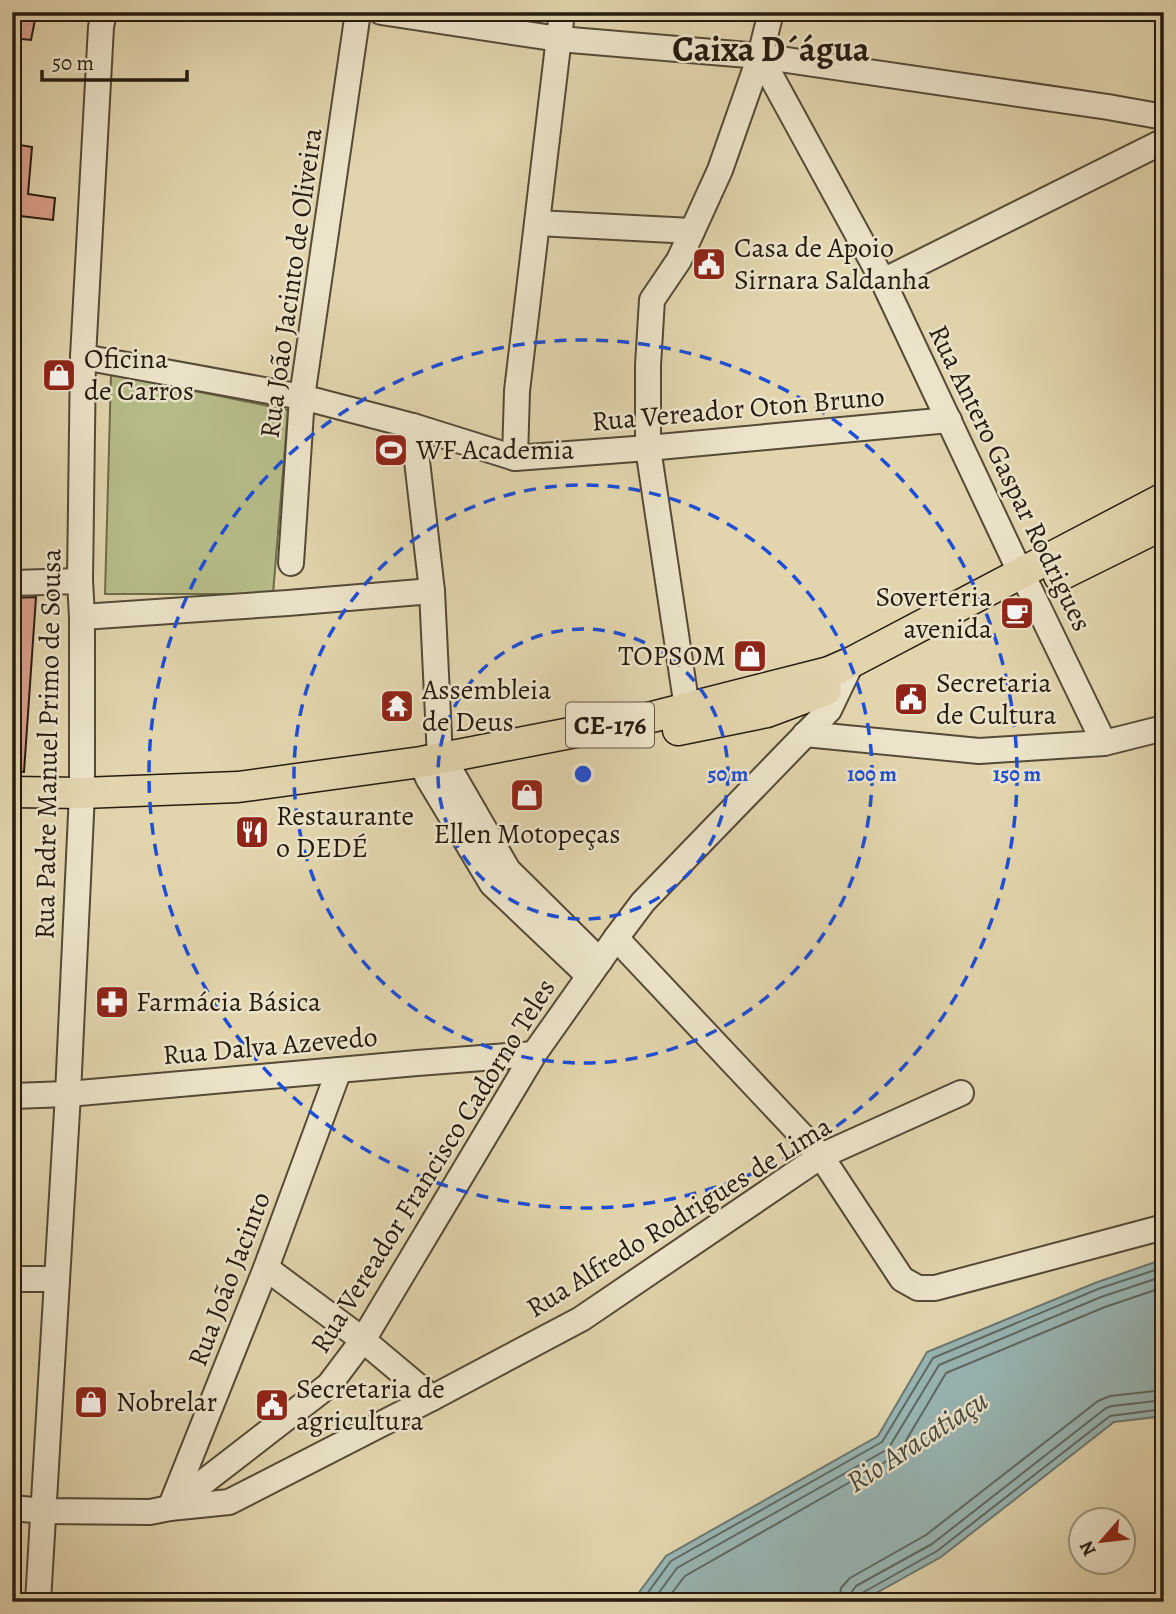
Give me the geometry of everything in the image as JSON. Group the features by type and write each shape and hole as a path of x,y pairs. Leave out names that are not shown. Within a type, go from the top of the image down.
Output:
{"main road":[{"name":"CE-176","path":"12,810 435,768 767,712 1025,582 1164,498"},
{"name":"CE-176","path":"1025,582 1164,524"},
{"name":"CE-176","path":"435,768 829,673 847,673"},
{"name":"CE-176","path":"12,792 81,802"}],"street":[{"name":"Rua Padre Manuel Primo de Sousa","path":"38,1602 68,1094 81,802 83,358 104,12"},
{"name":"Rua João Jacinto de Oliveira","path":"291,563 302,397 358,12"},
{"path":"381,12 559,39 760,56 1164,117"},
{"path":"515,458 517,391 562,12"},
{"path":"687,708 648,448 648,365 652,300 679,260 720,170 760,56 771,12"},
{"name":"Rua Antero Gaspar Rodrigues","path":"760,56 883,281 1104,743"},
{"path":"883,281 1164,141"},
{"path":"537,223 692,231"},
{"name":"Rua Vereador Oton Bruno","path":"83,358 302,397 414,426 515,458 949,419"},
{"path":"414,426 432,591 435,768 492,884 595,968"},
{"path":"12,583 80,581"},
{"path":"82,617 432,591"},
{"name":"Rua Vereador Francisco Cadorno Teles","path":"170,1508 329,1385 363,1339 534,1054 616,938 643,902 829,710 847,673"},
{"path":"805,734 979,751 1104,743 1164,728"},
{"path":"616,938 821,1156 902,1279 918,1288 935,1288 1164,1227"},
{"name":"Rua Dalva Azevedo","path":"12,1096 68,1094 534,1054"},
{"name":"Rua João Jacinto","path":"170,1508 266,1268 339,1070"},
{"name":"Rua Alfredo Rodrigues de Lima","path":"170,1508 229,1502 432,1398 581,1319 821,1156 961,1093"},
{"path":"266,1268 363,1339 432,1398"},
{"path":"12,1279 57,1279"},
{"path":"12,1508 150,1512 170,1508"}],"green space":[{"path":"111,374 288,410 273,594 105,594"}],"water":[{"name":"Rio Aracatiaçu","path":"1164,1259 1164,1416 1114,1422 941,1557 860,1602 632,1602 666,1556 878,1436 927,1352 1095,1283"}],"building":[{"path":"12,13 36,15 31,40 12,38"},
{"path":"14,144 32,147 28,194 55,198 53,220 12,215"},
{"path":"36,597 24,772 12,771 12,598"}],"place":[{"name":"Casa de Apoio Sirnara Saldanha","path":"709,264"},
{"name":"Oficina de Carros","path":"59,375"},
{"name":"WF Academia","path":"391,450"},
{"name":"Soverteria avenida","path":"1017,613"},
{"name":"TOPSOM","path":"750,656"},
{"name":"Secretaria de Cultura","path":"911,699"},
{"name":"Assembleia de Deus","path":"397,706"},
{"name":"Ellen Motopeças","path":"527,795"},
{"name":"Restaurante o DEDÉ","path":"252,832"},
{"name":"Farmácia Básica","path":"112,1002"},
{"name":"Nobrelar","path":"91,1402"},
{"name":"Secretaria de agricultura","path":"272,1405"}],"district":[{"name":"Caixa D´água","path":"771,49"}]}
